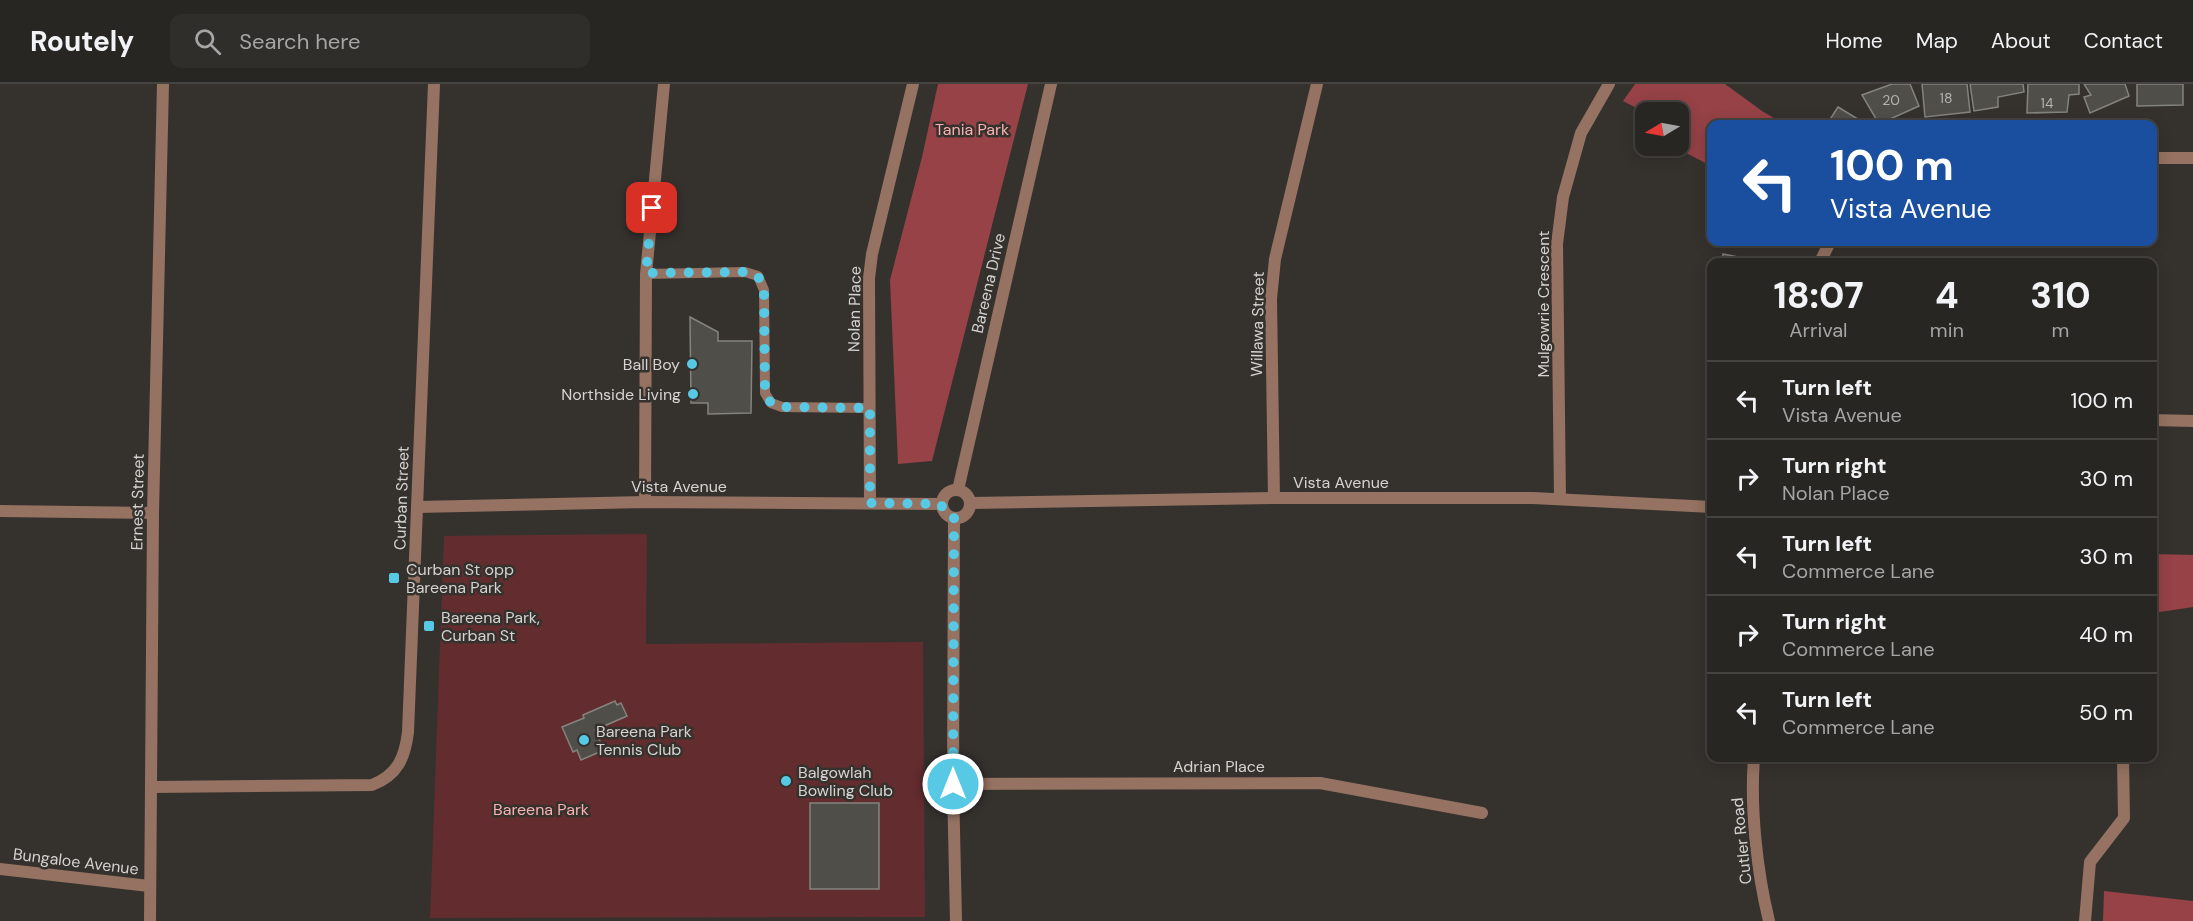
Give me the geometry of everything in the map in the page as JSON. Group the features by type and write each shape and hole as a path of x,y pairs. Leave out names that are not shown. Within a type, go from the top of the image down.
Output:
{"street":[{"name":"Ernest Street","path":"150,921 153,513 163,84"},
{"name":"Curban Street","path":"151,787 361,786 381,781 397,769 403,759 408,732 434,84"},
{"path":"645,502 646,273 664,84"},
{"name":"Nolan Place","path":"870,503 869,278 913,84"},
{"name":"Bareena Drive","path":"958,490 1051,84"},
{"name":"Willawa Street","path":"1274,498 1271,299 1275,259 1317,84"},
{"name":"Mulgowrie Crescent","path":"1560,499 1557,244 1563,197 1581,133 1609,84"},
{"path":"2157,158 2193,158"},
{"path":"2157,420 2193,421"},
{"path":"958,490 965,493 970,503 965,515 954,518 944,512 941,504 946,493 958,490"},
{"name":"Vista Avenue","path":"970,503 1274,498 1560,499 1707,507"},
{"name":"Vista Avenue","path":"417,507 645,502 941,504"},
{"path":"0,512 153,513"},
{"path":"954,518 953,784 956,921"},
{"name":"Cutler Road","path":"1754,762 1753,795 1768,921"},
{"path":"2085,921 2090,862 2124,818 2123,762"},
{"name":"Adrian Place","path":"953,784 1320,783 1482,813"},
{"name":"Bungaloe Avenue","path":"0,869 149,886"}],"lane":[{"path":"646,273 745,272 758,276 764,290 765,393 771,403 782,407 870,408"}],"green space":[{"name":"Tania Park","path":"938,84 1028,84 932,461 898,464 890,280 922,157"},
{"path":"1635,84 1725,84 1777,120 1707,120 1707,164 1689,154 1689,102 1635,102 1635,107 1623,101"},
{"name":"Bareena Park","path":"647,534 646,644 923,642 925,917 430,918 444,536"},
{"path":"2157,554 2193,555 2193,607 2157,612"},
{"path":"2104,891 2193,901 2193,921 2103,921"}],"building":[{"path":"1892,84 1910,84 1919,106 1888,120 1877,120 1862,95"},
{"path":"1922,84 1967,84 1970,112 1925,117"},
{"path":"1970,84 2023,84 2024,92 1998,97 1998,107 1974,111"},
{"path":"2028,84 2079,84 2079,94 2069,95 2067,112 2027,113"},
{"path":"2084,84 2125,84 2129,96 2090,113 2084,97 2091,95"},
{"path":"2137,84 2183,84 2183,105 2137,106"},
{"path":"1838,107 1859,120 1830,120"},
{"path":"1723,254 1744,258 1722,258"},
{"path":"690,317 718,332 718,341 752,341 751,413 708,414 708,403 691,403"},
{"name":"Bareena Park Tennis Club","path":"615,701 617,705 621,703 627,716 595,730 604,750 581,760 577,750 573,752 562,727"},
{"path":"810,803 879,803 879,889 810,889"}],"place":[{"name":"Ball Boy","path":"692,364"},
{"name":"Northside Living","path":"693,394"},
{"name":"Curban St opp Bareena Park","path":"394,578"},
{"name":"Bareena Park, Curban St","path":"429,626"},
{"name":"Bareena Park Tennis Club","path":"584,740"},
{"name":"Balgowlah Bowling Club","path":"786,781"}],"route":[{"path":"652,208 646,273 745,272 758,276 764,290 765,393 771,403 782,407 870,408 870,503 941,504 944,512 954,518 952,544 953,784"}]}
